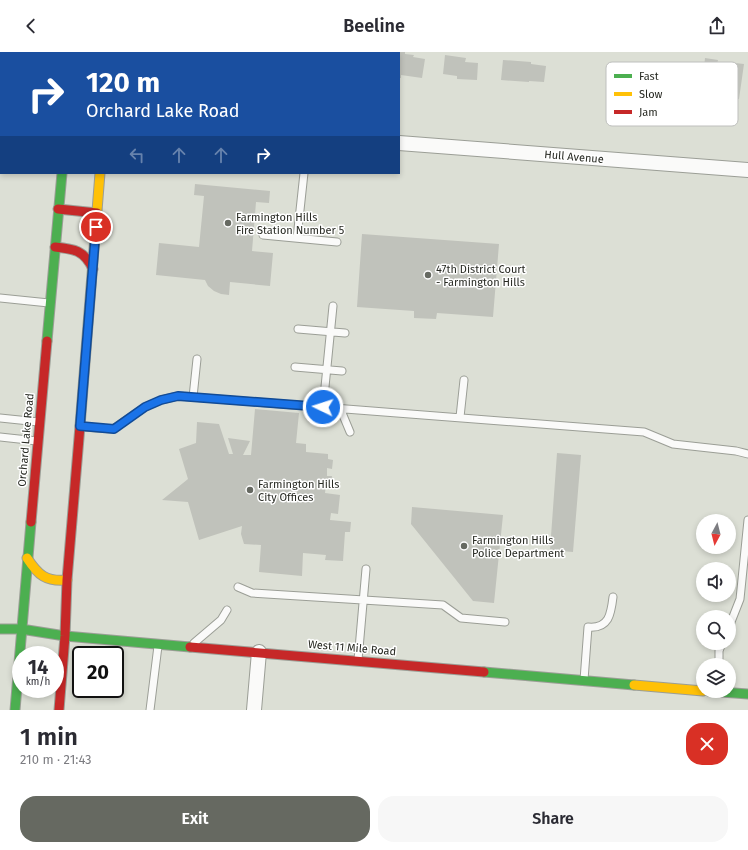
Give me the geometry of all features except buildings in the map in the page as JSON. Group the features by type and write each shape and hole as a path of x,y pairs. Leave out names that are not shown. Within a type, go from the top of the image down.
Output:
{"main road":[{"name":"Orchard Lake Road","path":"20,646 62,174"},
{"path":"59,708 100,174"},
{"path":"58,210 97,213"},
{"path":"55,247 72,248 79,251 86,255 93,268"},
{"path":"27,558 35,571 45,578 57,581 68,580"},
{"name":"West 11 Mile Road","path":"0,628 21,629 65,636 358,660 696,690"},
{"path":"736,693 748,694"},
{"name":"Orchard Lake Road","path":"15,710 17,698"},
{"path":"56,698 59,708"}],"street":[{"name":"Hull Avenue","path":"400,143 748,170"},
{"path":"254,710 259,652"}],"lane":[{"path":"297,238 304,174"},
{"path":"263,235 337,242"},
{"path":"0,298 51,303"},
{"path":"323,407 333,306"},
{"path":"298,329 345,334"},
{"path":"193,397 197,359"},
{"path":"295,367 342,370"},
{"path":"460,417 464,380"},
{"path":"80,426 114,429 145,407 161,400 178,396 644,432 673,444 736,451 748,454"},
{"path":"340,408 350,432"},
{"path":"0,418 39,422"},
{"path":"0,437 38,441"},
{"path":"736,610 740,599 748,520"},
{"path":"358,660 366,569"},
{"path":"238,586 252,592 443,605 461,618 505,622"},
{"path":"584,680 588,627 594,628 604,624 610,616 612,597"},
{"path":"190,646 221,620 227,610"},
{"path":"150,710 158,643"}],"traffic: fast":[{"path":"47,341 62,174"},
{"path":"15,710 31,522"},
{"path":"0,629 21,629 65,636 190,647"},
{"path":"484,672 634,685"},
{"path":"736,693 748,694"}],"traffic: slow":[{"path":"80,426 100,174"},
{"path":"27,558 35,569 43,576 53,580 67,580"},
{"path":"634,685 696,690"}],"traffic: jam":[{"path":"58,209 97,213"},
{"path":"55,247 73,250 82,254 93,269"},
{"path":"31,522 47,341"},
{"path":"59,710 65,636 67,580 80,426"},
{"path":"190,647 484,672"}],"place":[{"name":"Farmington Hills Fire Station Number 5","path":"228,223"},
{"name":"47th District Court - Farmington Hills","path":"428,275"},
{"name":"Farmington Hills City Offices","path":"250,490"},
{"name":"Farmington Hills Police Department","path":"464,546"}],"route":[{"path":"96,227 80,426 114,429 131,419 145,407 161,400 178,396 323,407"}]}
